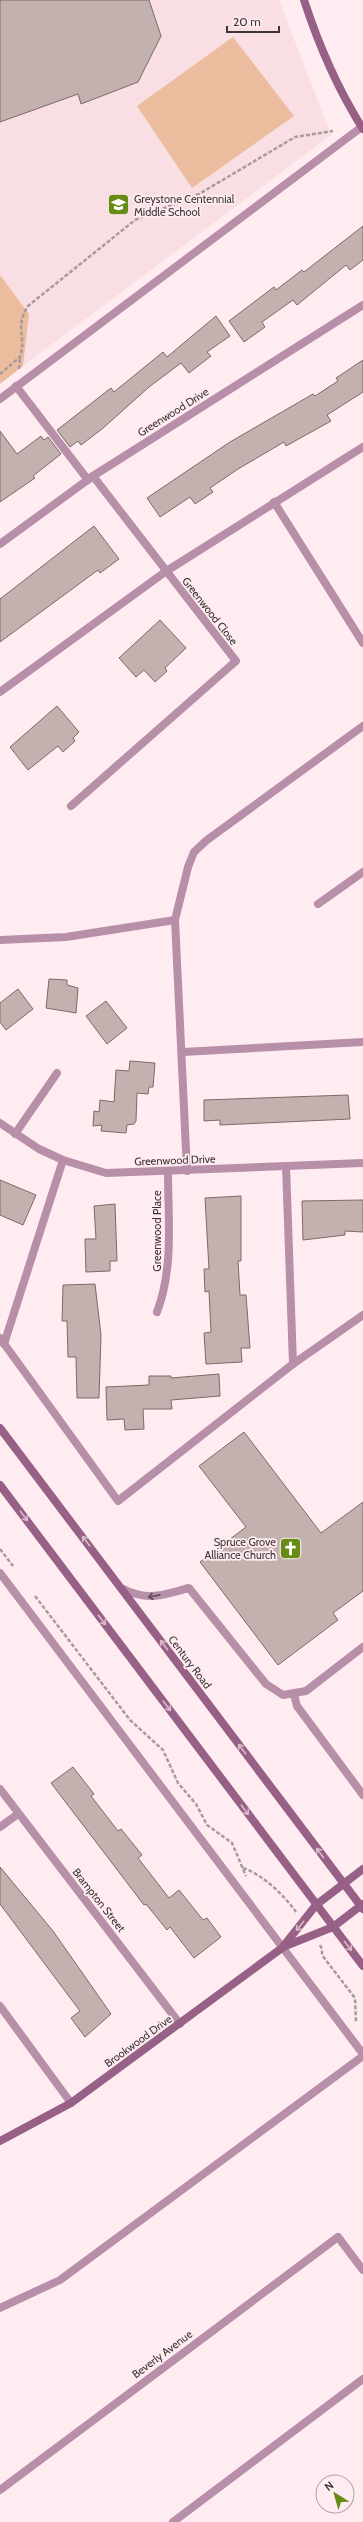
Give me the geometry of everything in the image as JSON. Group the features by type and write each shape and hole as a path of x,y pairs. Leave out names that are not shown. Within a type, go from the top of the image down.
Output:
{"main road":[{"path":"304,0 319,46 331,72 363,127"},
{"name":"Century Road","path":"0,1428 362,1906"},
{"path":"0,1485 363,1966"},
{"name":"Brookwood Drive","path":"282,1948 316,1905 363,1869"},
{"name":"Brookwood Drive","path":"0,2141 71,2103 282,1948 333,1927 362,1906"}],"street":[{"path":"0,399 363,127"},
{"name":"Greenwood Drive","path":"0,544 91,478 363,305"},
{"name":"Greenwood Close","path":"16,386 236,661 71,806"},
{"path":"0,692 165,572 363,447"},
{"path":"274,502 363,643"},
{"path":"187,1171 183,1052 175,920 188,867 194,852 363,726"},
{"path":"318,904 363,872"},
{"path":"0,940 66,937 175,920"},
{"path":"183,1052 363,1042"},
{"path":"15,1134 57,1073"},
{"name":"Greenwood Drive","path":"0,1123 15,1134 63,1160 84,1168 106,1173 168,1172 363,1162"},
{"path":"63,1160 2,1341 118,1501 293,1364 363,1315"},
{"path":"286,1166 293,1364"},
{"name":"Greenwood Place","path":"157,1312 166,1290 169,1268 168,1172"},
{"path":"0,1573 363,2055 60,2280 0,2308"},
{"path":"121,1588 137,1596 149,1597 189,1588 266,1684 283,1695 294,1695 306,1691 363,1647"},
{"path":"294,1695 297,1706 363,1795"},
{"name":"Brampton Street","path":"0,1789 180,2024"},
{"path":"0,1828 18,1814"},
{"path":"0,2006 71,2103"},
{"name":"Beverly Avenue","path":"0,2490 338,2237 363,2270"},
{"path":"173,2522 363,2379"}],"path":[{"path":"0,374 20,357 23,340 20,322 28,306 135,220 199,194 296,137 340,130"},
{"path":"0,1549 14,1568"},
{"path":"34,1594 130,1720 163,1750 178,1784 196,1804 207,1825 232,1843 249,1886 246,1898"},
{"path":"243,1868 256,1872 290,1904"},
{"path":"322,1949 322,1955 355,1998 356,2030"}],"shaded area":[{"name":"Greystone Centennial Middle School","path":"0,0 279,0 331,135 23,366 29,314 0,275"},
{"path":"233,37 294,116 192,188 137,106"},
{"path":"0,275 29,314 23,366 0,384"}],"building":[{"path":"0,0 149,0 161,36 138,82 81,104 78,94 0,122"},
{"path":"363,226 363,260 350,270 346,265 297,305 293,300 262,322 265,327 244,342 229,321 274,287 276,290 302,270 304,272"},
{"path":"216,316 230,336 207,352 211,356 189,373 181,363 149,387 102,429 81,445 78,441 70,447 57,430 111,388 114,392 163,352 167,357"},
{"path":"363,360 363,392 327,415 331,421 286,446 284,442 238,469 210,488 213,492 195,504 190,497 160,517 147,498 230,442 313,394 315,396 338,381 336,378"},
{"path":"0,431 17,454 41,436 44,440 48,437 61,454 33,476 35,478 0,502"},
{"path":"94,526 119,559 100,573 98,570 0,642 0,599"},
{"path":"160,620 186,648 165,668 167,671 155,682 144,670 136,677 119,658"},
{"path":"57,706 79,732 73,738 75,741 63,752 58,746 28,770 10,747"},
{"path":"49,979 67,980 67,985 78,988 76,1013 46,1008"},
{"path":"18,989 33,1009 6,1030 0,1022 0,1003"},
{"path":"106,1001 127,1028 107,1044 86,1016"},
{"path":"130,1061 155,1063 153,1087 149,1087 148,1094 137,1093 136,1121 134,1124 127,1125 126,1133 101,1131 102,1125 93,1126 94,1111 99,1112 100,1100 114,1102 116,1070 129,1071"},
{"path":"348,1095 350,1119 220,1125 220,1120 204,1121 204,1100"},
{"path":"0,1180 36,1195 23,1225 0,1215"},
{"path":"241,1196 241,1261 238,1261 240,1295 246,1295 250,1348 241,1348 242,1362 206,1364 204,1333 211,1332 209,1291 205,1292 204,1269 209,1269 205,1198"},
{"path":"363,1200 363,1232 345,1231 345,1235 303,1240 302,1201"},
{"path":"115,1204 117,1261 110,1261 110,1271 86,1272 85,1239 96,1239 94,1206"},
{"path":"95,1284 101,1335 99,1398 77,1398 76,1357 68,1357 67,1321 62,1321 63,1285"},
{"path":"219,1374 220,1396 171,1400 172,1409 143,1409 144,1429 125,1430 124,1419 107,1420 106,1387 149,1385 149,1376 171,1376 171,1378"},
{"name":"Spruce Grove Alliance Church","path":"244,1432 321,1533 363,1502 363,1591 333,1613 338,1620 278,1665 200,1562 246,1527 199,1466"},
{"path":"73,1767 94,1794 91,1796 118,1831 121,1829 142,1855 138,1858 169,1898 179,1890 203,1920 207,1918 221,1937 194,1958 170,1927 167,1930 146,1904 144,1905 51,1783"},
{"path":"0,1867 53,1931 111,2014 85,2037 71,2018 80,2011 0,1904"}],"place":[{"name":"Greystone Centennial Middle School","path":"119,205"},
{"name":"Spruce Grove Alliance Church","path":"291,1548"}]}
